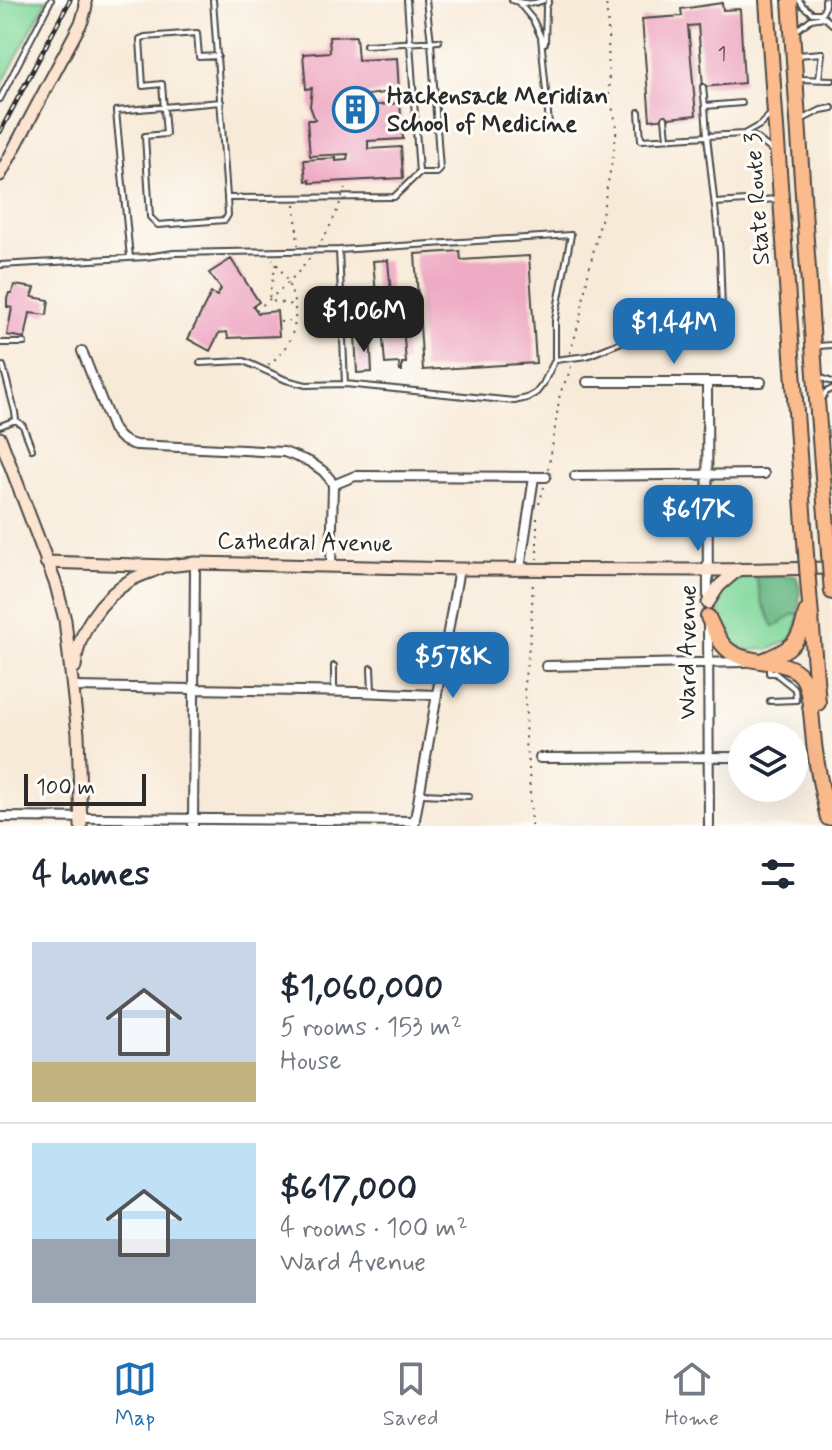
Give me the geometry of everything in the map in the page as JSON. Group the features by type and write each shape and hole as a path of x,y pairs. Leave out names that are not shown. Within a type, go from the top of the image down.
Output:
{"highway":[{"name":"State Route 3","path":"767,0 828,822"},
{"name":"State Route 3","path":"790,0 832,592"},
{"path":"765,662 798,638 806,611 808,580"},
{"path":"708,610 718,638 727,649 741,657 789,667 802,676 808,688 803,700 828,822"}],"main road":[{"path":"0,175 82,21 85,0"},
{"path":"0,438 56,585 65,620 78,734 81,823"},
{"name":"Cathedral Avenue","path":"46,562 167,566 195,563 708,570 830,561"},
{"path":"74,687 76,656 95,613 132,579 167,566"},
{"path":"708,610 719,586 739,569"}],"street":[{"path":"82,351 113,429 125,442 284,452 323,471 333,485 331,566"},
{"path":"587,382 761,382"},
{"name":"Ward Avenue","path":"707,382 709,826"},
{"path":"575,476 764,474"},
{"path":"333,485 355,476 546,477"},
{"path":"520,569 534,477"},
{"path":"193,823 195,563"},
{"path":"0,817 81,823 348,821 415,824 459,569"},
{"path":"546,666 765,662"},
{"path":"74,687 437,695"},
{"path":"540,758 728,757"}],"lane":[{"path":"0,99 51,0"},
{"path":"213,0 218,56 228,215 225,220 158,225 150,217 145,136 166,134 162,84 143,86 140,39 197,33 199,57 218,56"},
{"path":"407,0 419,173"},
{"path":"227,198 394,197 419,173 437,173 440,170 426,0"},
{"path":"515,1 533,4 546,0 544,50 549,124"},
{"path":"799,0 812,13 821,15 832,24"},
{"path":"792,33 821,15 825,0"},
{"path":"515,1 533,20 544,50"},
{"path":"366,45 439,41"},
{"path":"794,55 822,53 819,79"},
{"path":"795,79 832,80"},
{"path":"555,360 587,356 624,341 643,326 701,322 722,309 720,252 703,87"},
{"path":"130,258 116,111 221,102"},
{"path":"705,106 742,103"},
{"path":"798,123 808,115 832,108"},
{"path":"744,134 760,125 774,110"},
{"path":"639,112 641,140 744,134 755,137 777,155"},
{"path":"665,118 667,138"},
{"path":"714,203 780,199"},
{"path":"0,265 174,253 339,250 571,235 555,320 555,360 543,384 527,398 514,401 345,384 306,385 286,380 244,361 200,363"},
{"path":"339,250 345,384"},
{"path":"0,343 24,343"},
{"path":"813,346 832,345"},
{"path":"3,366 16,420 23,426 32,449"},
{"path":"815,375 832,382"},
{"path":"817,405 832,389"},
{"path":"0,426 16,420"},
{"path":"334,666 334,692"},
{"path":"371,668 372,692"},
{"path":"770,701 803,700"},
{"path":"419,793 469,796"}],"path":[{"path":"537,561 536,511 546,477 560,393 571,369 569,358 601,220 617,127 609,94 606,0"},
{"path":"256,310 309,261 331,226 347,181"},
{"path":"295,198 298,251"},
{"path":"263,368 285,348 295,321 292,290 267,252"},
{"path":"276,263 269,298 295,305"},
{"path":"280,322 295,321"},
{"path":"531,826 524,684 531,631 533,578"}],"green space":[{"path":"0,0 47,0 0,88"},
{"path":"796,575 800,588 799,615 793,614 774,627 762,602 756,577"},
{"path":"756,577 762,602 774,627 793,614 799,615 793,638 771,649 749,650 731,644 721,630 719,595 732,580"}],"building":[{"path":"722,3 723,10 740,9 744,83 703,87 698,25 688,26 696,115 650,120 642,19 682,16 681,9"},
{"name":"Hackensack Meridian School of Medicine","path":"356,36 358,60 397,58 399,91 367,95 368,106 400,103 403,139 368,141 368,149 401,147 403,178 310,183 310,180 306,181 304,160 347,160 348,154 310,156 307,120 315,120 310,106 312,88 306,89 303,54 330,52 329,37"},
{"path":"460,251 461,260 529,256 536,363 423,370 415,254"},
{"path":"231,259 259,302 253,306 258,313 277,311 279,336 228,338 227,332 219,333 210,351 188,339 211,293 217,296 221,289 209,273"},
{"path":"388,260 392,305 377,306 373,261"},
{"path":"14,285 35,288 32,297 49,300 47,315 30,313 25,338 7,335 12,308 7,307 7,299"},
{"path":"402,313 406,363 402,363 400,371 399,363 385,364 381,314"},
{"path":"370,334 372,372 357,373 355,335"}],"railway":[{"path":"0,132 70,0"}],"place":[{"name":"Hackensack Meridian School of Medicine","path":"356,110"}]}
